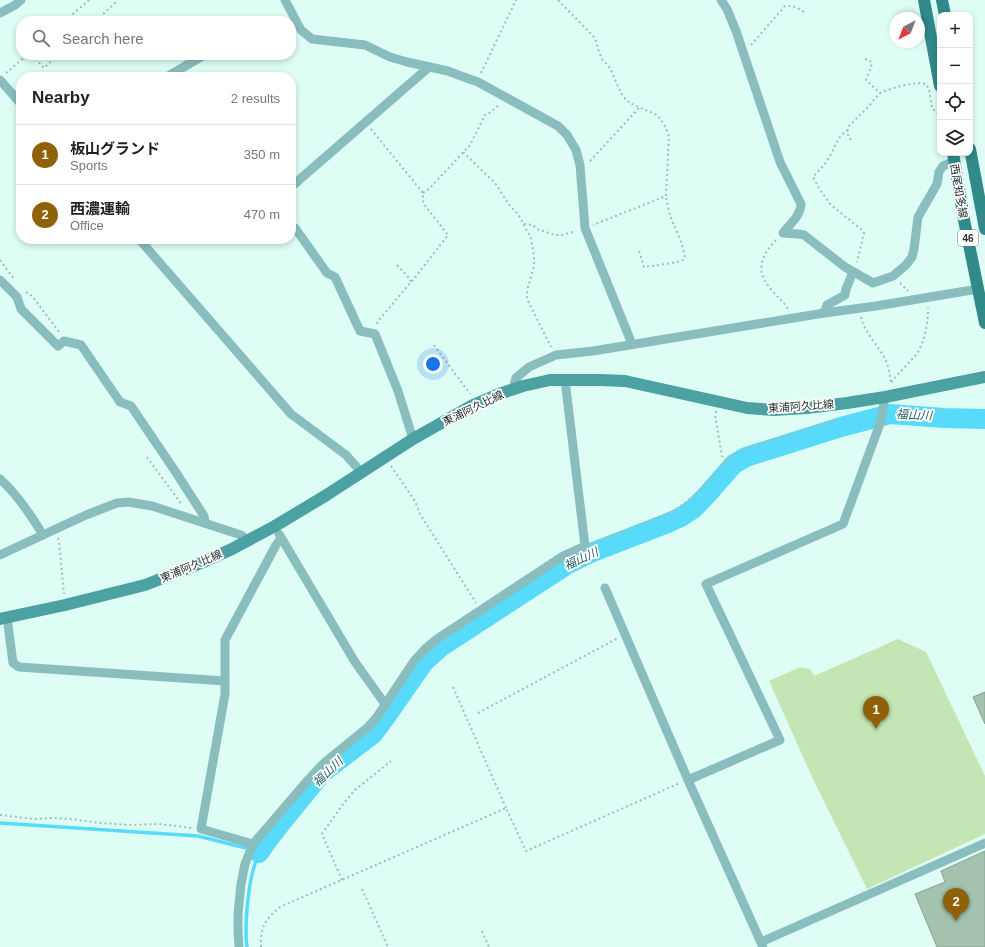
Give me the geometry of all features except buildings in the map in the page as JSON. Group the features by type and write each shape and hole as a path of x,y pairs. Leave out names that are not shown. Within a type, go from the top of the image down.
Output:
{"main road":[{"path":"924,0 940,84"},
{"path":"942,0 944,12"},
{"name":"西尾知多線","path":"971,156 985,229"},
{"name":"西尾知多線","path":"954,157 964,220 985,323"},
{"name":"東浦阿久比線","path":"4,618 65,605 145,585 201,563 232,549 275,526 325,496 413,438 477,404 513,389 550,380 625,381 747,408 774,410 807,408 890,396 985,377"}],"street":[{"path":"0,13 21,0"},
{"path":"285,0 291,16"},
{"path":"721,0 727,9 743,52 780,162 801,204 801,209 798,215 783,233"},
{"path":"296,26 312,39 365,46 390,57 448,71 478,82 558,126 567,135 576,150 580,165 585,228 632,344"},
{"path":"175,72 196,60"},
{"path":"296,183 429,67"},
{"path":"3,76 16,96"},
{"path":"783,233 804,235 845,267 874,283 893,276 906,265 912,257 918,217 937,184 939,172 943,166 954,157"},
{"path":"296,231 327,273 335,277 360,331 375,334 398,391 413,438"},
{"path":"144,244 291,414 346,455 361,472"},
{"path":"824,313 827,305 845,296 846,289 853,272"},
{"path":"0,280 17,297 21,308 58,346 64,341 81,346 120,402 131,406 204,516 204,523"},
{"path":"513,389 516,378 529,367 554,356 978,289"},
{"path":"239,947 238,914 245,864 254,844 308,780 324,763 367,728 377,717 414,661 425,649 437,639 563,556 585,546 565,380"},
{"path":"688,780 780,740 706,584 843,524 890,396"},
{"path":"0,479 9,487 28,511 43,535"},
{"path":"0,555 107,506 128,502 152,506 241,535 247,540"},
{"path":"275,526 355,662 385,704"},
{"path":"254,844 201,829 225,694 225,640 281,538"},
{"path":"605,588 688,780 762,945 985,843"},
{"path":"4,618 13,663 19,667 225,681"}],"path":[{"path":"70,16 88,0"},
{"path":"101,16 118,0"},
{"path":"478,82 516,0"},
{"path":"558,0 594,38 602,59 610,68 621,93 626,100 661,120 669,136 666,196 669,214 679,235 685,256 682,261 644,267 639,251"},
{"path":"743,52 747,50 784,6 790,5 797,7 805,13"},
{"path":"865,59 872,63 866,80 880,93"},
{"path":"3,76 21,60"},
{"path":"37,60 44,68 53,60"},
{"path":"851,140 847,133 848,127 880,93 913,84 926,84 929,89 932,108 937,113"},
{"path":"423,193 429,189 470,145 485,115 502,103 505,98"},
{"path":"580,165 588,163 638,108"},
{"path":"366,122 423,193 424,202 448,235 379,320 376,326 375,334"},
{"path":"848,130 844,132 837,140 828,159 813,176 820,190 831,205 864,233 853,272"},
{"path":"463,152 495,183 510,206 518,214 531,238 534,266 527,292 527,299 549,342 554,356"},
{"path":"524,224 555,235 562,235 585,228 666,196"},
{"path":"783,233 768,248 763,257 761,267 763,277 788,308 790,318"},
{"path":"0,260 18,284"},
{"path":"397,264 411,282"},
{"path":"893,276 917,299"},
{"path":"22,290 32,296 62,335 64,341"},
{"path":"891,382 917,354 926,336 928,297"},
{"path":"859,308 864,326 888,365 891,382 890,396"},
{"path":"434,345 477,404"},
{"path":"717,402 715,415 716,422 722,456 726,461"},
{"path":"585,546 674,511 696,494 731,456 750,447 834,420 835,404"},
{"path":"147,457 188,514 188,518"},
{"path":"384,457 415,501 420,514 481,611"},
{"path":"54,530 59,541 65,605"},
{"path":"478,713 625,634"},
{"path":"453,687 526,851 688,780"},
{"path":"342,880 322,834 343,804 355,790 391,761"},
{"path":"261,947 260,937 264,926 270,916 280,907 506,808"},
{"path":"0,815 33,819 70,819 129,825 159,824 201,829"},
{"path":"362,889 388,947"},
{"path":"482,931 489,947"}],"green space":[{"path":"898,639 926,652 985,776 985,834 867,889 813,779 769,681 800,667 810,669 814,676"}],"waterway":[{"name":"福山川","path":"259,853 322,773 373,734 424,662 442,646 568,564 588,554 681,517 693,509 734,464 746,457 841,427 890,414 985,419"},
{"path":"0,823 198,836 246,848 259,853 252,873 247,909 247,947"}],"place":[{"name":"板山グランド","path":"876,729"},
{"name":"西濃運輸","path":"956,921"}]}
